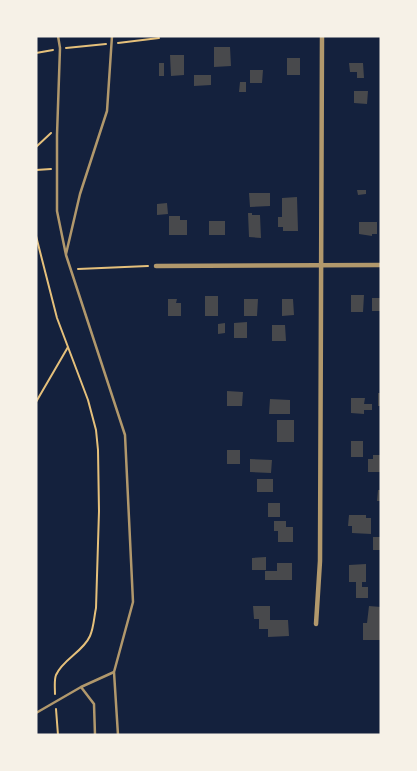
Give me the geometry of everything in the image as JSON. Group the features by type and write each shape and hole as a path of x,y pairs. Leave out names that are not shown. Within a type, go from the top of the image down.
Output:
{"street":[{"path":"316,624 320,561 322,36"},
{"path":"156,266 381,265"}],"lane":[{"path":"58,36 60,48 57,128 57,211 70,269 126,435 133,602 114,672 118,735"},
{"path":"66,255 80,194 107,111 112,36"},
{"path":"36,713 81,686 114,672"},
{"path":"81,686 94,704 95,735"}],"path":[{"path":"36,53 60,48 159,38"},
{"path":"36,147 57,128"},
{"path":"36,170 57,169"},
{"path":"36,236 48,288 88,400 96,430 99,511 96,608 90,637 77,653 62,665 55,676 58,735"},
{"path":"70,269 156,266"},
{"path":"36,402 68,347"}],"building":[{"path":"214,47 230,47 231,66 214,67"},
{"path":"170,55 184,55 184,75 171,76"},
{"path":"287,58 300,58 300,75 287,75"},
{"path":"159,63 164,63 164,76 159,76"},
{"path":"349,63 363,63 364,78 357,78 357,72 350,72"},
{"path":"250,70 263,70 262,83 250,83"},
{"path":"194,75 211,75 211,85 194,86"},
{"path":"240,82 246,82 246,92 239,92"},
{"path":"354,91 368,91 367,104 354,103"},
{"path":"357,190 366,190 366,194 358,195"},
{"path":"249,193 270,193 270,206 250,207"},
{"path":"297,197 298,231 283,231 283,227 278,227 278,217 282,217 282,198"},
{"path":"167,203 168,214 157,215 157,204"},
{"path":"248,213 260,215 261,238 249,237"},
{"path":"169,216 180,216 180,220 187,220 187,235 169,235"},
{"path":"209,221 225,221 225,235 209,235"},
{"path":"359,222 377,222 377,234 372,234 372,236 359,234"},
{"path":"351,295 364,295 363,312 351,312"},
{"path":"205,296 218,296 218,316 205,316"},
{"path":"372,298 381,298 381,311 372,311"},
{"path":"168,299 177,299 176,303 181,303 181,316 168,316"},
{"path":"244,299 258,299 257,316 244,316"},
{"path":"282,299 293,299 294,315 282,316"},
{"path":"247,322 247,338 234,338 234,323"},
{"path":"225,323 225,333 218,334 218,324"},
{"path":"272,325 285,325 286,341 272,341"},
{"path":"227,391 243,392 242,406 227,406"},
{"path":"378,393 381,393 381,406 378,406"},
{"path":"351,398 365,398 364,404 372,404 372,410 364,410 364,414 351,413"},
{"path":"270,399 290,400 290,414 269,414"},
{"path":"277,420 294,420 294,442 277,442"},
{"path":"351,441 363,441 363,457 351,457"},
{"path":"227,450 240,450 240,464 227,464"},
{"path":"373,455 380,455 380,472 368,472 368,459 373,459"},
{"path":"250,459 272,460 271,473 250,472"},
{"path":"257,479 273,479 273,492 257,492"},
{"path":"378,490 381,490 381,501 377,501"},
{"path":"268,503 280,503 280,517 268,517"},
{"path":"349,515 366,515 366,518 371,518 371,534 352,533 352,526 348,526"},
{"path":"274,521 286,521 286,527 293,527 293,542 278,542 278,531 274,531"},
{"path":"373,537 381,537 381,550 373,550"},
{"path":"266,557 266,570 252,570 252,558"},
{"path":"277,563 292,563 292,580 265,580 265,571 277,571"},
{"path":"366,564 366,582 362,582 362,587 368,587 368,598 356,598 356,582 349,582 349,565"},
{"path":"253,606 270,606 270,620 288,620 289,636 268,637 268,629 259,629 259,619 254,619"},
{"path":"369,606 381,607 381,640 363,640 363,623 367,623"}]}
